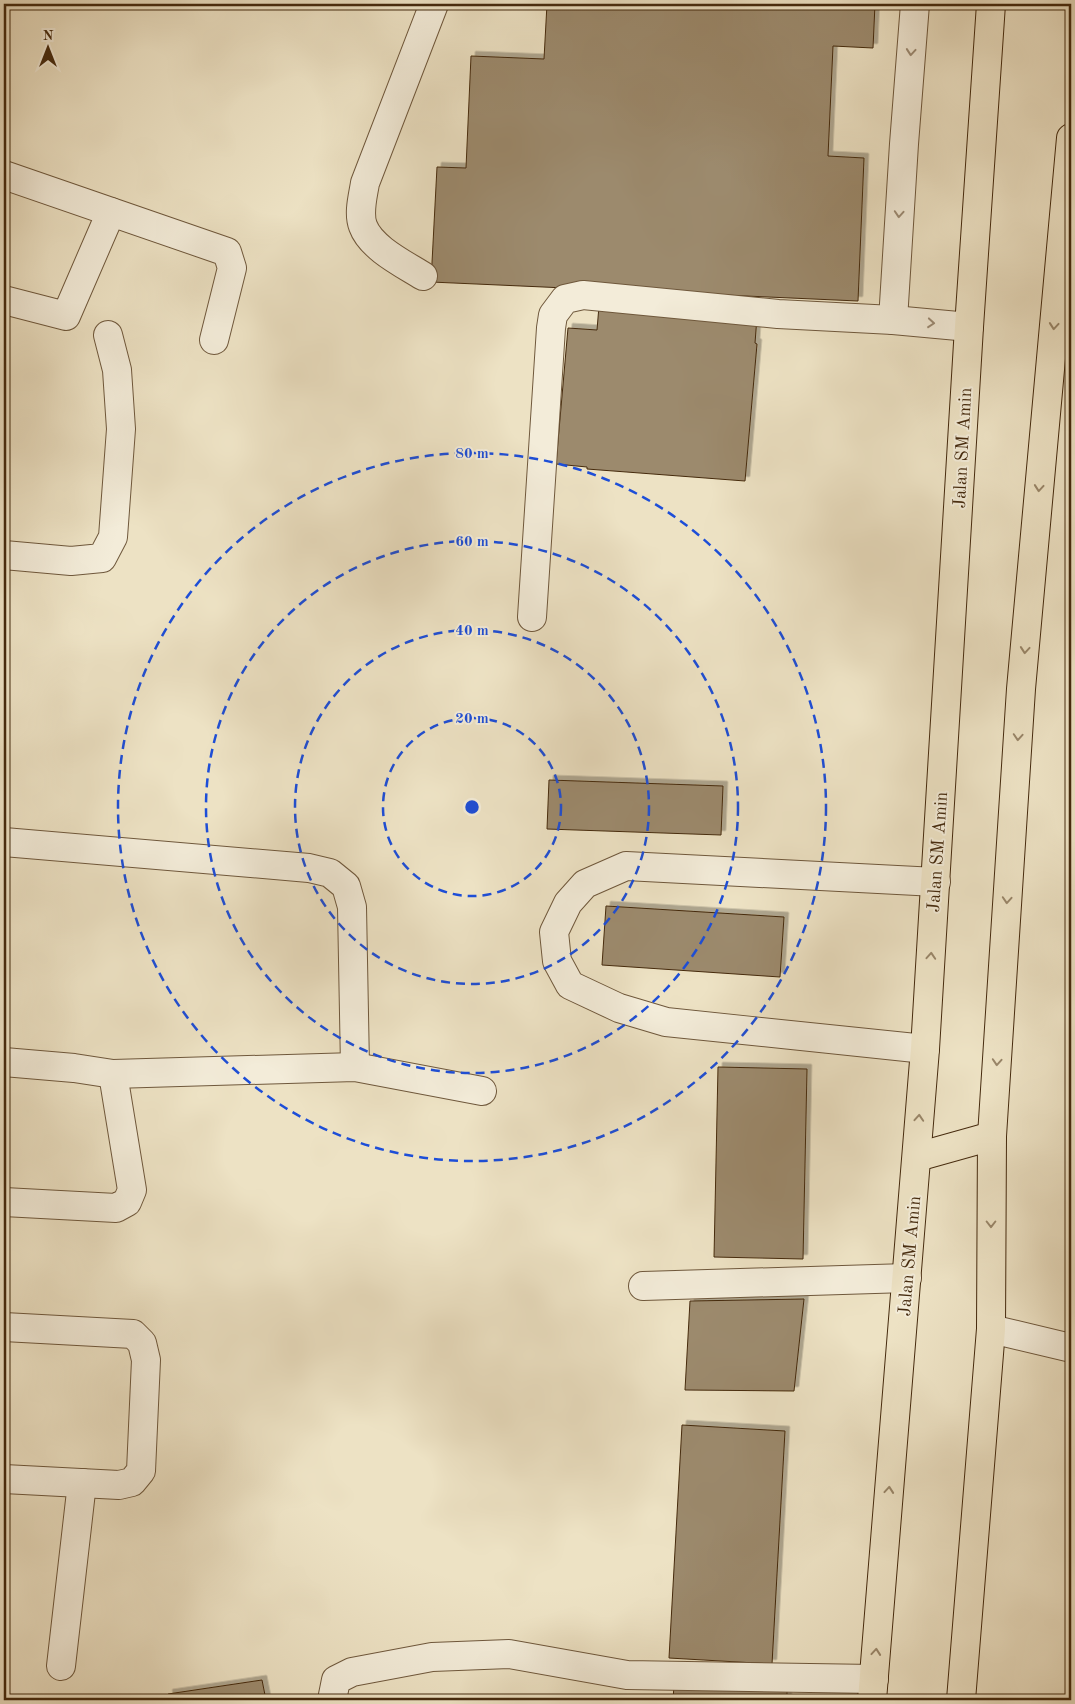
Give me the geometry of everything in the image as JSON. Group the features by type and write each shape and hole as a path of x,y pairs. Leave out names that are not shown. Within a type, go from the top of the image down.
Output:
{"main road":[{"name":"Jalan SM Amin","path":"873,1690 917,1157 991,4"},
{"path":"960,1700 991,1329 992,1136 1021,689 1071,138"},
{"path":"917,1157 992,1136"}],"street":[{"path":"423,276 374,244 363,226 361,212 365,183 434,4"},
{"path":"893,320 915,4"},
{"path":"4,175 227,252 232,268 214,340"},
{"path":"4,300 66,316 110,212"},
{"path":"532,617 551,328 553,315 565,299 583,295 778,314 893,320 969,327"},
{"path":"4,555 71,561 102,558 114,537 121,429 117,370 108,335"},
{"path":"4,842 309,868 330,873 346,886 352,907 355,1067"},
{"path":"924,1049 666,1022 619,1008 570,984 557,961 554,932 568,903 585,884 626,866 936,882"},
{"path":"4,1062 74,1068 114,1074 355,1067 482,1091"},
{"path":"4,1202 116,1208 127,1202 132,1190 114,1074"},
{"path":"643,1286 907,1278"},
{"path":"4,1327 133,1334 142,1342 146,1360 141,1471 132,1482 119,1485 4,1479"},
{"path":"991,1329 1071,1348"},
{"path":"61,1666 82,1483"},
{"path":"332,1700 336,1680 352,1672 432,1658 509,1654 627,1675 873,1690"}],"building":[{"path":"547,4 875,4 873,48 833,46 828,156 864,158 858,301 431,282 437,167 466,168 471,56 544,59"},
{"path":"599,306 757,317 755,343 757,344 745,481 587,469 587,467 556,464 568,328 597,330"},
{"path":"549,780 723,786 721,835 547,829"},
{"path":"606,906 784,917 780,977 602,965"},
{"path":"718,1067 807,1069 803,1259 714,1257"},
{"path":"804,1299 794,1391 685,1390 690,1301"},
{"path":"682,1425 785,1431 772,1664 669,1658"},
{"path":"262,1680 266,1700 169,1700 168,1694"},
{"path":"674,1685 787,1685 787,1700 673,1700"}]}
